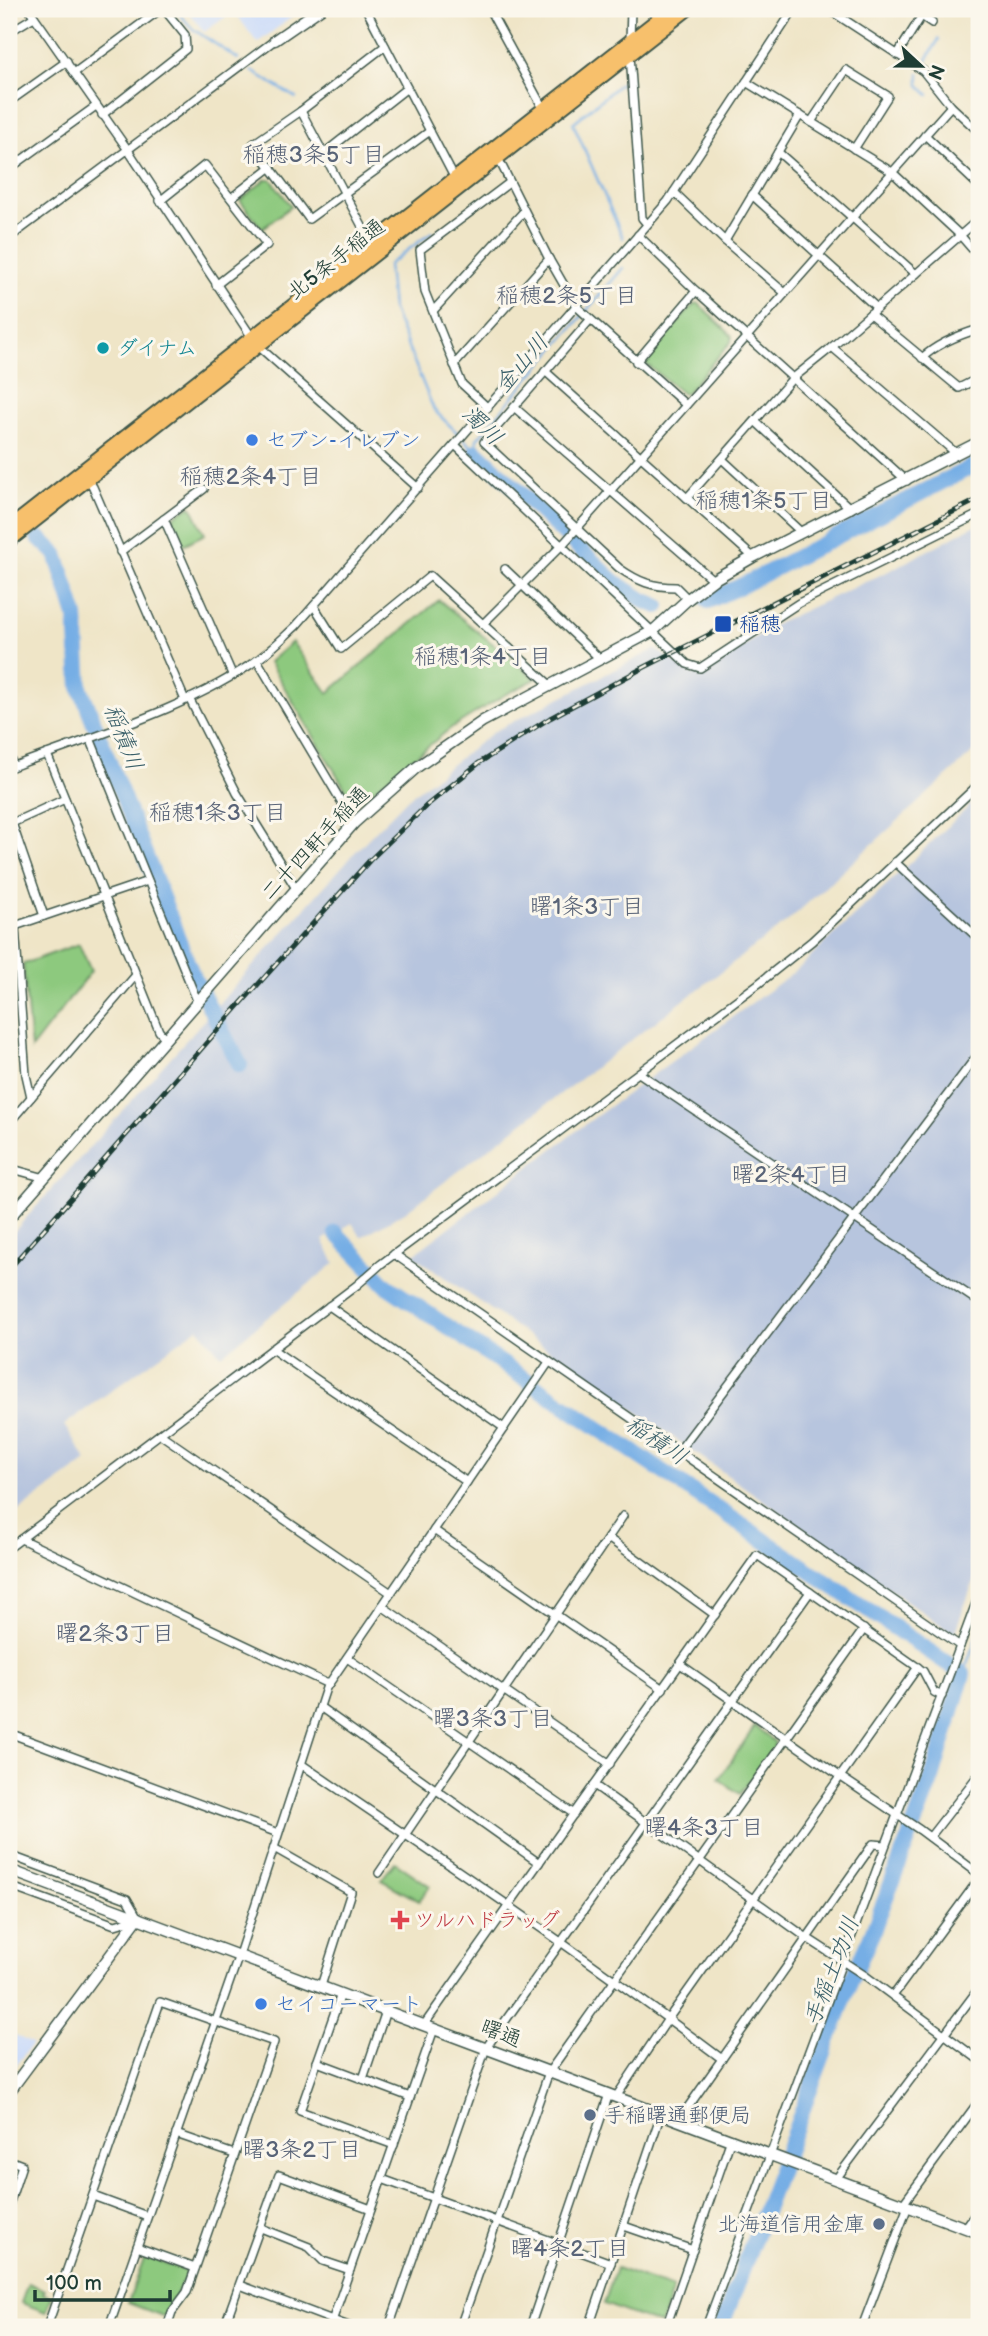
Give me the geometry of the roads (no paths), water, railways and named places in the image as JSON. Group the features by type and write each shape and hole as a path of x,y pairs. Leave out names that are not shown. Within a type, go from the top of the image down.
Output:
{"highway":[{"name":"北5条手稲通","path":"9,528 498,158 630,48 671,9"},
{"name":"北5条手稲通","path":"9,541 455,179 544,110 688,9"}],"street":[{"path":"29,9 128,150 254,342 418,488"},
{"path":"74,73 163,9 185,35 186,49 102,115"},
{"path":"9,238 320,9"},
{"path":"366,9 455,179"},
{"path":"489,9 544,110"},
{"path":"631,9 630,48 642,218 647,224"},
{"path":"688,598 676,587 639,582 619,568 575,531 484,442 545,371 638,235 674,192 794,9"},
{"path":"828,9 923,72 951,106 979,131"},
{"path":"911,9 924,12 932,23"},
{"path":"897,55 924,12"},
{"path":"9,32 34,17"},
{"path":"385,46 301,111 253,144 309,219 430,131"},
{"path":"9,102 66,61"},
{"path":"811,122 846,70 888,96 854,149"},
{"path":"746,82 892,172 960,235 979,257"},
{"path":"323,154 407,88"},
{"path":"9,169 96,106"},
{"path":"483,624 575,531 951,106"},
{"path":"301,111 372,245"},
{"path":"725,241 800,115"},
{"path":"925,135 979,186"},
{"path":"778,152 916,274"},
{"path":"498,158 549,259 583,314 687,405"},
{"path":"160,201 205,165 267,245 216,285"},
{"path":"231,198 271,167"},
{"path":"488,408 462,384 425,292 420,250 509,183"},
{"path":"674,192 785,293"},
{"path":"752,195 819,256 922,358 959,388 979,378"},
{"path":"433,311 524,211"},
{"path":"687,498 792,379 979,219"},
{"path":"638,235 792,379 907,481"},
{"path":"454,365 549,259"},
{"path":"636,362 696,291"},
{"path":"9,754 11,767 110,731 187,699 257,660 314,606 488,408 583,314"},
{"path":"922,358 930,350 959,335 979,330"},
{"path":"832,347 957,454"},
{"path":"545,371 753,557"},
{"path":"514,407 713,580"},
{"path":"756,422 851,509"},
{"path":"457,442 687,664 700,668 799,603 979,514"},
{"name":"二十四軒手稲通","path":"9,1218 354,823 417,767 484,721 653,631 688,598 713,580 979,442"},
{"path":"722,459 802,533"},
{"path":"88,479 187,699 237,793 297,890"},
{"path":"120,552 204,489"},
{"path":"164,519 232,674"},
{"path":"505,569 600,659"},
{"path":"314,606 341,649 430,576 550,685"},
{"path":"257,660 354,823"},
{"path":"92,737 148,881 200,1001"},
{"path":"47,754 159,1031 165,1038"},
{"path":"9,1548 357,1285 394,1254 812,941 979,784"},
{"path":"44,916 12,823 65,799"},
{"path":"895,862 979,940"},
{"path":"32,1097 26,1075 12,927 148,881"},
{"path":"9,1123 136,975"},
{"path":"678,1452 979,1053"},
{"path":"639,1073 979,1302"},
{"path":"9,1168 45,1178"},
{"path":"394,1254 960,1646"},
{"path":"329,1306 504,1428"},
{"path":"272,1349 467,1482"},
{"path":"109,2327 239,1955 328,1684 549,1362"},
{"path":"160,1434 391,1592"},
{"path":"379,1873 623,1516"},
{"path":"434,1530 663,1689"},
{"path":"608,1538 715,1615"},
{"path":"21,1539 328,1684"},
{"path":"331,2324 410,2097 429,2027 508,1906 757,1555 918,1667 934,1692 942,1695"},
{"path":"389,2327 486,2048 810,1592"},
{"path":"706,2327 846,1962 886,1845 900,1817 979,1595"},
{"path":"382,1606 610,1763"},
{"path":"460,2327 549,2072 864,1629"},
{"path":"346,1658 573,1814"},
{"path":"680,1664 930,1837 979,1874"},
{"path":"530,2327 613,2096 755,1900 918,1667"},
{"path":"320,1707 539,1863"},
{"path":"9,1733 278,1833"},
{"path":"301,1764 508,1906 722,2059"},
{"path":"930,1837 979,1774"},
{"path":"594,1785 807,1938 846,1962 979,2060"},
{"path":"679,2120 873,1844 886,1845"},
{"path":"274,1848 351,1892 321,1986"},
{"path":"9,1855 127,1899 138,1918"},
{"name":"曙通","path":"9,1870 979,2233"},
{"path":"893,1996 979,1879"},
{"path":"9,1886 115,1925 138,1918"},
{"path":"9,2092 138,1918"},
{"path":"836,2179 979,1988"},
{"path":"341,1994 300,2110 394,2145"},
{"path":"47,2327 160,2002 274,2042 187,2292 172,2312 170,2326"},
{"path":"363,2079 386,2011"},
{"path":"317,2062 410,2097"},
{"path":"862,2327 906,2205 979,2101"},
{"path":"589,2327 661,2114"},
{"path":"176,2134 234,2154"},
{"path":"666,2327 731,2139"},
{"path":"9,2160 22,2165 9,2205"},
{"path":"225,2327 279,2175 371,2209"},
{"path":"382,2179 611,2263"},
{"path":"93,2196 147,2216"},
{"path":"965,2228 979,2209"},
{"path":"624,2226 692,2250"},
{"path":"261,2228 309,2246 323,2261 350,2270"},
{"path":"136,2247 195,2268"},
{"path":"240,2285 331,2324 351,2327"}],"waterway":[{"name":"濁川","path":"175,9 193,29 238,59"},
{"path":"934,10 935,16"},
{"path":"925,63 939,39"},
{"name":"濁川","path":"252,71 296,98"},
{"path":"919,73 919,85 929,95"},
{"name":"金山川","path":"621,83 573,123 623,238"},
{"name":"濁川","path":"432,232 388,265 392,308 434,410 476,451"},
{"name":"金山川","path":"476,451 477,439 623,268"},
{"name":"濁川","path":"476,451 615,582 658,606"},
{"name":"濁川","path":"708,601 979,463"},
{"name":"稲積川","path":"38,537 56,554 76,616 80,687 192,974 240,1065"},
{"name":"稲積川","path":"336,1233 387,1286 963,1674 932,1778 852,1978 721,2327"},
{"name":"手稲土功川","path":"963,1674 979,1631"}],"railway":[{"path":"9,1269 370,860 426,806 479,763 550,718 641,669 979,499"}],"place":[{"name":"ダイナム","path":"103,348"},
{"name":"セブン-イレブン","path":"252,440"},
{"name":"稲穂","path":"723,624"},
{"name":"ツルハドラッグ","path":"400,1920"},
{"name":"セイコーマート","path":"261,2004"},
{"name":"手稲曙通郵便局","path":"590,2115"},
{"name":"北海道信用金庫","path":"879,2224"}],"district":[{"name":"稲穂3条5丁目","path":"314,154"},
{"name":"稲穂2条5丁目","path":"567,295"},
{"name":"稲穂2条4丁目","path":"251,476"},
{"name":"稲穂1条5丁目","path":"764,500"},
{"name":"稲穂1条4丁目","path":"483,656"},
{"name":"稲穂1条3丁目","path":"218,812"},
{"name":"曙1条3丁目","path":"587,906"},
{"name":"曙2条4丁目","path":"791,1174"},
{"name":"曙2条3丁目","path":"115,1633"},
{"name":"曙3条3丁目","path":"493,1718"},
{"name":"曙4条3丁目","path":"704,1827"},
{"name":"曙3条2丁目","path":"302,2149"},
{"name":"曙4条2丁目","path":"570,2248"}]}
